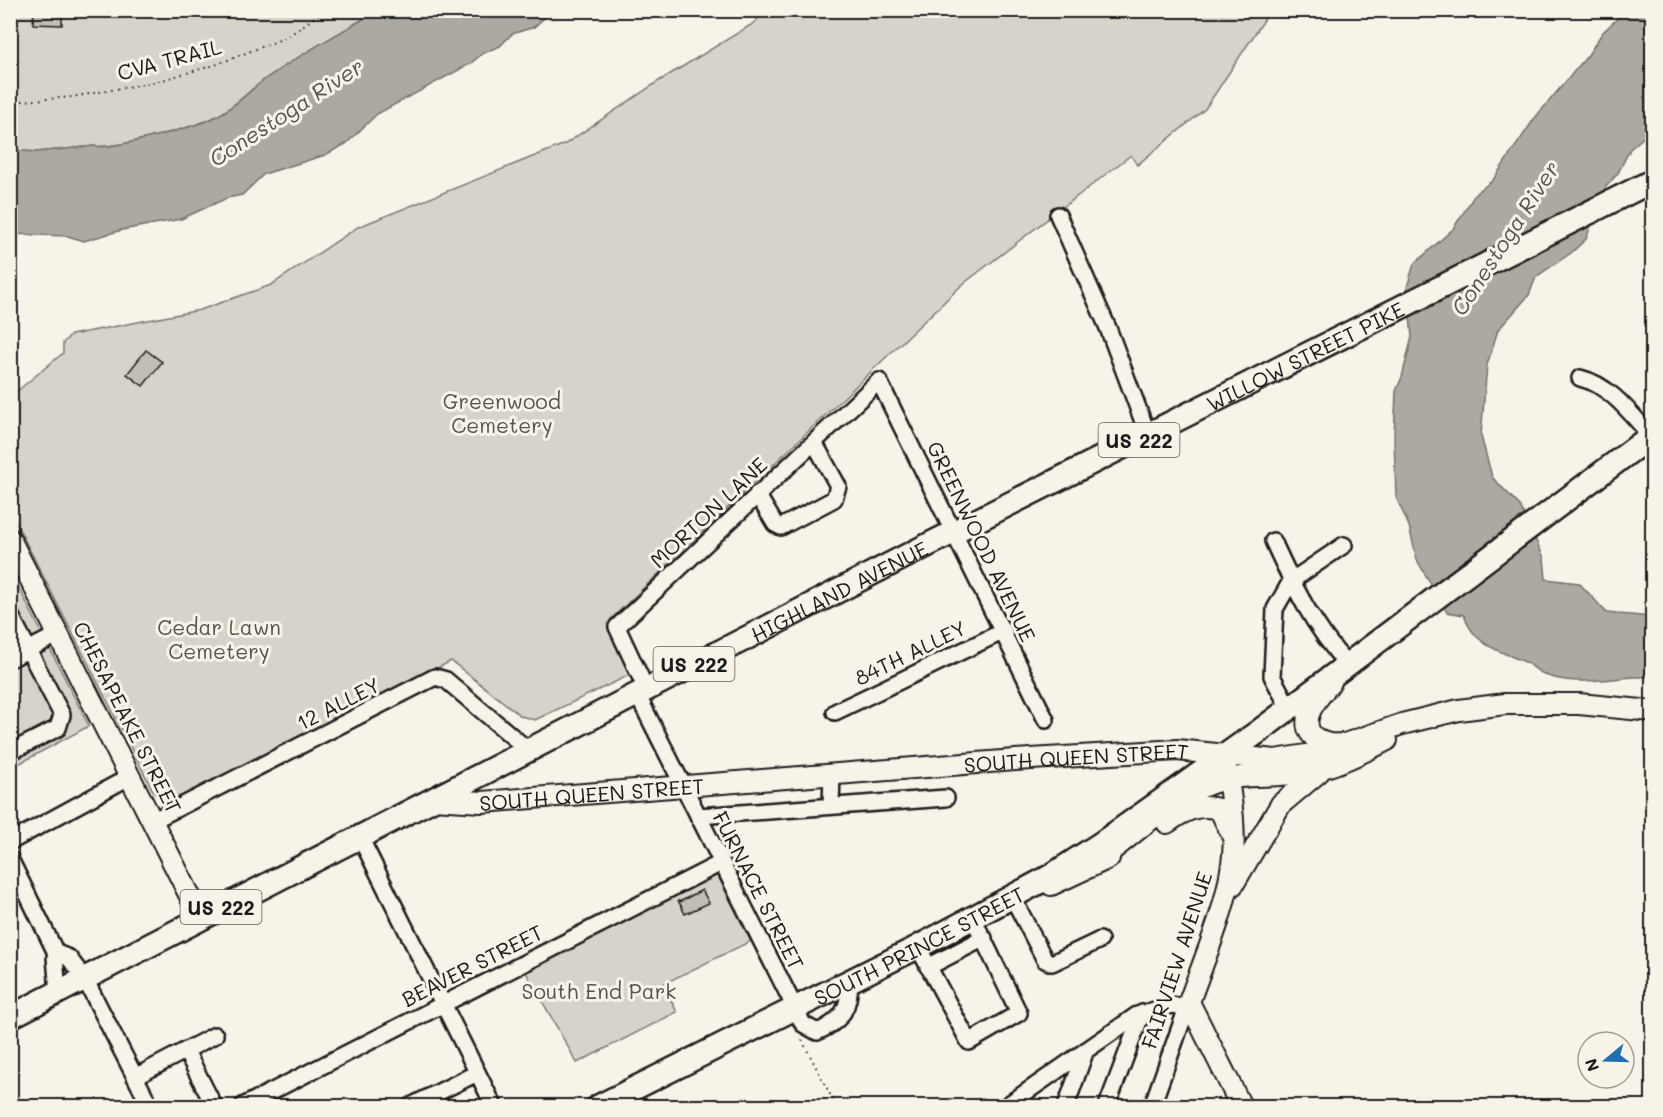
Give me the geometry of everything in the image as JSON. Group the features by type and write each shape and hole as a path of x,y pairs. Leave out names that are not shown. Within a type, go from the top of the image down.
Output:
{"highway":[{"name":"WILLOW STREET PIKE","path":"956,533 1653,181"},
{"path":"1224,755 1652,436"},
{"name":"HIGHLAND AVENUE","path":"433,799 956,533"},
{"name":"SOUTH PRINCE STREET","path":"599,1107 918,946 978,928 1013,898 1103,842 1224,755"},
{"name":"US 222","path":"10,1017 433,799"}],"main road":[{"name":"CHESAPEAKE STREET","path":"10,539 154,820 201,918"},
{"path":"1347,664 1309,713 1307,723 1310,733 1324,744 1347,743"},
{"path":"1098,862 1190,793 1228,779 1301,774 1328,766 1353,757 1425,719 1459,710 1530,702 1653,711"},
{"name":"SOUTH QUEEN STREET","path":"433,799 482,802 832,774 1177,750 1275,760 1320,753 1402,724 1425,719"},
{"name":"FAIRVIEW AVENUE","path":"1188,1005 1223,904 1232,868 1228,779 1224,755"},
{"path":"1223,904 1258,838 1281,804 1328,766"},
{"path":"1013,898 1049,886 1098,862 1127,851 1181,813 1201,807 1211,806 1220,810 1232,836"},
{"path":"1188,1005 1241,1107"}],"street":[{"path":"1058,215 1108,328 1148,435"},
{"path":"1580,378 1593,381 1614,396 1652,436"},
{"name":"MORTON LANE","path":"642,691 617,627 879,381"},
{"name":"GREENWOOD AVENUE","path":"879,381 1047,720"},
{"path":"757,494 775,524 781,527 834,499 838,486 814,442"},
{"path":"1273,541 1291,581 1324,639 1347,664"},
{"path":"1289,708 1272,676 1275,609 1291,581 1344,545"},
{"path":"10,614 62,715 58,728 10,752"},
{"name":"84TH ALLEY","path":"835,712 1004,630"},
{"path":"10,659 59,634"},
{"name":"12 ALLEY","path":"154,820 435,677 446,680 528,750"},
{"name":"FURNACE STREET","path":"642,691 683,786 803,1024 817,1032 832,1025 847,1011 850,979"},
{"path":"831,806 832,774"},
{"path":"10,842 131,776"},
{"path":"698,816 946,798"},
{"path":"360,837 494,1107"},
{"path":"10,859 15,878 57,955 55,966 58,992"},
{"name":"BEAVER STREET","path":"243,1107 442,1003 721,863"},
{"path":"1013,898 1045,960 1052,963 1100,940"},
{"path":"918,946 928,967 969,1042 1019,1012 978,928 928,967"},
{"path":"57,955 69,958 85,979 150,1107"},
{"path":"1006,1107 1142,1013 1172,1005 1188,1005"},
{"name":"FAIRVIEW AVENUE","path":"1152,1107 1188,1005"},
{"path":"1107,1107 1142,1013"},
{"path":"135,1077 215,1035"},
{"path":"1066,1107 1086,1050"},
{"path":"186,1051 214,1107"},
{"path":"411,1107 477,1073"},
{"path":"1023,1107 1029,1090"}],"path":[{"name":"CVA TRAIL","path":"10,102 72,97 155,82 215,65 287,37 325,10"},
{"path":"795,1008 798,1034 837,1107"}],"green space":[{"path":"10,11 377,11 292,61 229,108 208,120 156,136 118,144 37,152 11,150"},
{"name":"Greenwood Cemetery","path":"767,11 1270,11 1205,109 1137,165 1131,155 963,284 610,620 632,674 535,720 521,716 451,661 203,792 178,800 166,800 154,793 11,513 10,397 63,353 63,343 71,335 200,310 271,285 358,227 565,144 659,81 751,25"},
{"path":"10,570 89,726 11,768 10,768"},
{"name":"South End Park","path":"715,870 751,941 663,984 677,1012 577,1063 523,967"}],"water":[{"name":"Conestoga River","path":"377,11 552,11 534,27 512,34 500,46 482,54 470,64 377,114 346,144 325,155 264,174 242,195 227,198 181,219 122,230 84,241 68,236 11,234 11,150 37,152 118,144 156,136 208,120 230,108 292,61"},
{"name":"Conestoga River","path":"1625,11 1652,11 1652,130 1630,149 1618,173 1605,188 1586,239 1571,253 1536,277 1529,295 1498,330 1487,365 1481,436 1492,477 1520,506 1544,558 1546,579 1579,583 1607,613 1652,617 1652,677 1589,681 1563,680 1546,676 1527,663 1496,650 1480,640 1468,625 1464,615 1447,612 1417,560 1409,526 1396,497 1394,438 1396,391 1412,337 1407,287 1414,264 1453,229 1476,193 1493,180 1534,119 1588,55 1602,33"}],"building":[{"path":"34,10 62,10 62,25 33,24"},
{"path":"146,350 162,362 143,386 127,374"},
{"path":"702,890 709,903 685,914 679,902"}],"park label":[{"name":"Cedar Lawn Cemetery","path":"219,638"}]}
